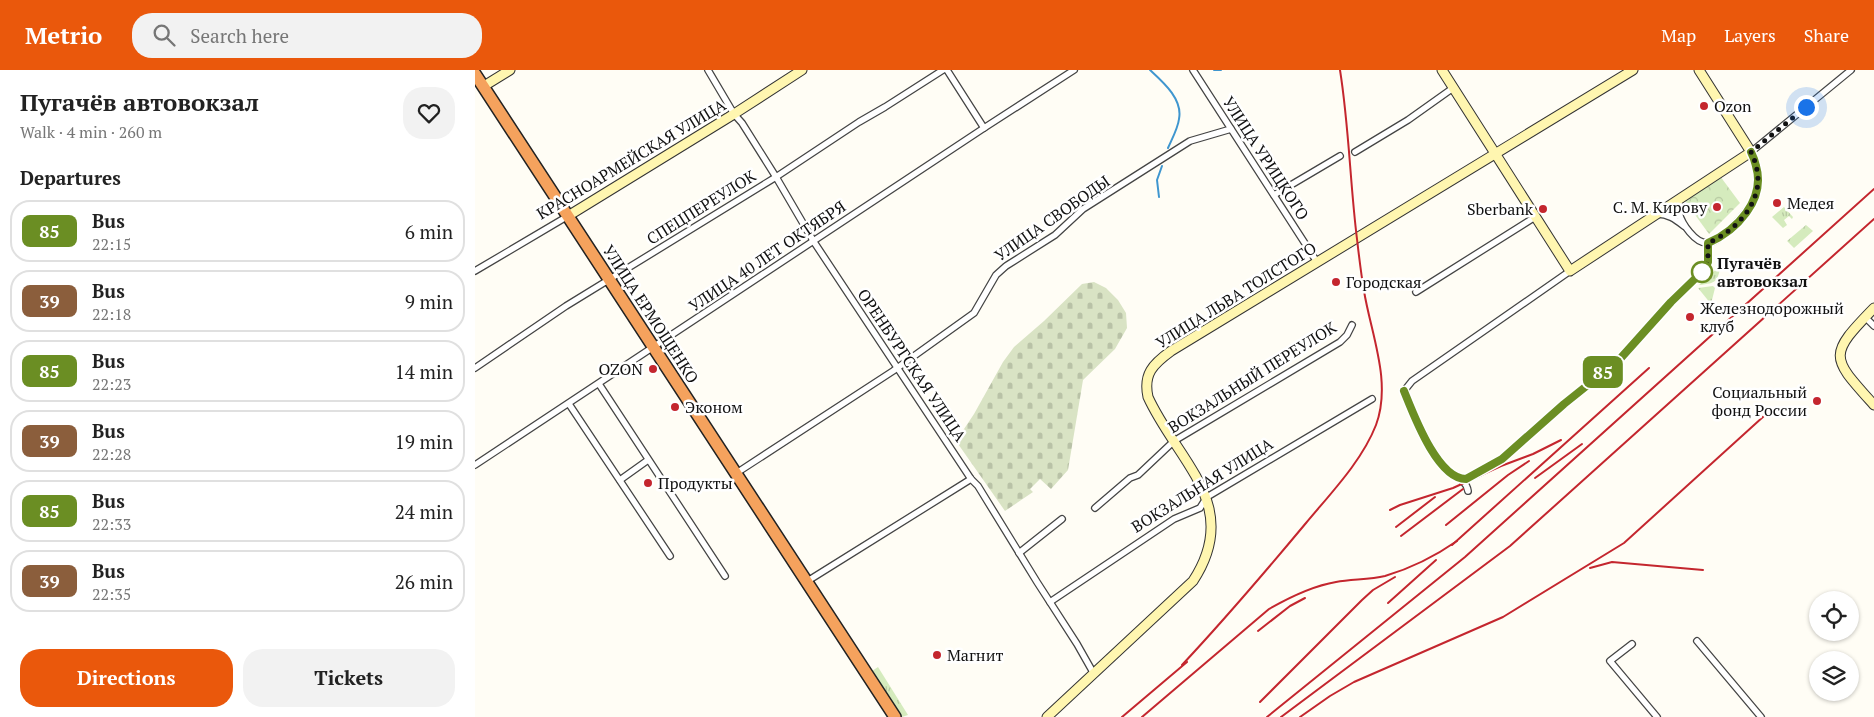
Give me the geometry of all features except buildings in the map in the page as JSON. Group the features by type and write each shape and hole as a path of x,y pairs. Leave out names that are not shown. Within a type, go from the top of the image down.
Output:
{"highway":[{"name":"УЛИЦА ЕРМОЩЕНКО","path":"475,74 479,88 568,216 805,582 895,717"}],"street":[{"path":"479,88 511,70"},
{"name":"ОРЕНБУРГСКАЯ УЛИЦА","path":"709,70 734,114 742,123 776,177 814,242 971,479 978,486 1094,674"},
{"name":"КРАСНОАРМЕЙСКАЯ УЛИЦА","path":"475,271 734,114 802,70"},
{"path":"945,70 984,128"},
{"name":"СПЕЦПЕРЕУЛОК","path":"475,368 566,306 945,70"},
{"name":"УЛИЦА 40 ЛЕТ ОКТЯБРЯ","path":"475,465 1074,70"},
{"name":"УЛИЦА УРИЦКОГО","path":"1193,70 1317,262"},
{"path":"1442,70 1570,271"},
{"name":"УЛИЦА ЛЬВА ТОЛСТОГО","path":"1047,717 1193,581 1204,565 1208,551 1211,523 1207,497 1194,472 1148,397 1146,380 1149,372 1171,351 1633,70"},
{"path":"1654,215 1665,214 1673,218 1702,242 1708,243 1727,232 1747,212 1754,198 1758,181 1757,168 1751,152 1699,70"},
{"path":"1468,491 1467,486 1461,479 1445,468 1425,440 1404,391 1412,381 1570,271 1751,152 1851,70"},
{"path":"1355,152 1408,120 1453,88"},
{"name":"УЛИЦА СВОБОДЫ","path":"735,474 974,313 996,275 1006,266 1055,235 1083,209 1190,141 1231,129"},
{"path":"1274,194 1341,156"},
{"path":"1680,198 1678,205 1679,214 1685,226"},
{"path":"1416,292 1535,217"},
{"path":"1461,479 1466,479 1479,473 1502,459 1564,404 1619,360 1671,302 1704,270 1708,262 1708,243"},
{"path":"1874,308 1845,339 1839,354 1846,374 1874,405"},
{"path":"1865,317 1874,326"},
{"name":"ВОКЗАЛЬНЫЙ ПЕРЕУЛОК","path":"1095,508 1129,478 1138,474 1174,441 1340,342 1347,335 1351,325"},
{"path":"599,384 725,576"},
{"name":"ВОКЗАЛЬНАЯ УЛИЦА","path":"1050,602 1174,519 1200,508 1207,497 1372,399"},
{"path":"569,404 670,556"},
{"path":"620,480 649,460"},
{"path":"805,582 971,479"},
{"path":"1019,553 1062,519"},
{"path":"1697,641 1761,717"},
{"path":"1632,644 1611,661 1657,717"}],"green space":[{"path":"1720,176 1740,203 1709,234 1685,201 1688,197"},
{"path":"1784,207 1793,217 1792,219 1789,216 1784,220 1787,225 1783,228 1772,217"},
{"path":"1806,225 1813,231 1794,248 1787,241"},
{"path":"1721,265 1715,281 1699,285"},
{"path":"1094,282 1106,288 1118,300 1126,313 1127,328 1115,349 1083,380 1068,470 1051,489 1040,479 1030,489 1033,492 1005,511 956,441 1014,347 1082,284"},
{"path":"1713,286 1715,288 1711,304 1698,288"},
{"path":"878,667 908,715 902,717 872,671"}],"waterway":[{"path":"1150,70 1171,92 1178,105 1178,122 1175,134 1168,148"},
{"path":"1214,70 1221,70"},
{"path":"1159,197 1157,180 1162,166"}],"railway":[{"path":"1182,665 1326,500 1363,451 1376,425 1382,392 1381,375 1361,272 1340,70"},
{"path":"1267,717 1465,557 1874,189"},
{"path":"1281,717 1510,546 1874,219"},
{"path":"1452,545 1649,368"},
{"path":"1300,717 1354,682 1503,617 1624,543 1764,416"},
{"path":"1390,510 1453,488 1561,440"},
{"path":"1535,478 1582,444"},
{"path":"1446,525 1508,475 1529,461"},
{"path":"1401,536 1463,489"},
{"path":"1396,527 1435,497"},
{"path":"1142,717 1269,609 1318,586 1395,573 1423,562 1457,541"},
{"path":"1388,603 1436,560"},
{"path":"1590,568 1612,562 1703,570"},
{"path":"1260,702 1362,600 1373,590 1395,577"},
{"path":"1258,631 1290,606 1305,598"},
{"path":"1122,717 1187,662"}],"bus line":[{"name":"85","path":"1404,391 1425,440 1450,473 1461,479 1466,479 1502,459 1564,404 1619,360 1671,302 1704,270 1708,262 1708,243 1727,232 1747,212 1754,198 1758,181 1757,168 1751,152"}],"place":[{"name":"Ozon","path":"1704,106"},
{"name":"Медея","path":"1777,203"},
{"name":"С. М. Кирову","path":"1717,207"},
{"name":"Sberbank","path":"1543,209"},
{"name":"Пугачёв автовокзал","path":"1702,272"},
{"name":"Городская","path":"1336,282"},
{"name":"Железнодорожный клуб","path":"1690,317"},
{"name":"OZON","path":"653,369"},
{"name":"Социальный фонд России","path":"1817,401"},
{"name":"Эконом","path":"675,407"},
{"name":"Продукты","path":"648,483"},
{"name":"Магнит","path":"937,655"}],"route":[{"path":"1702,272 1708,262 1708,243 1727,232 1747,212 1754,198 1758,181 1757,168 1751,152 1806,107"}]}
